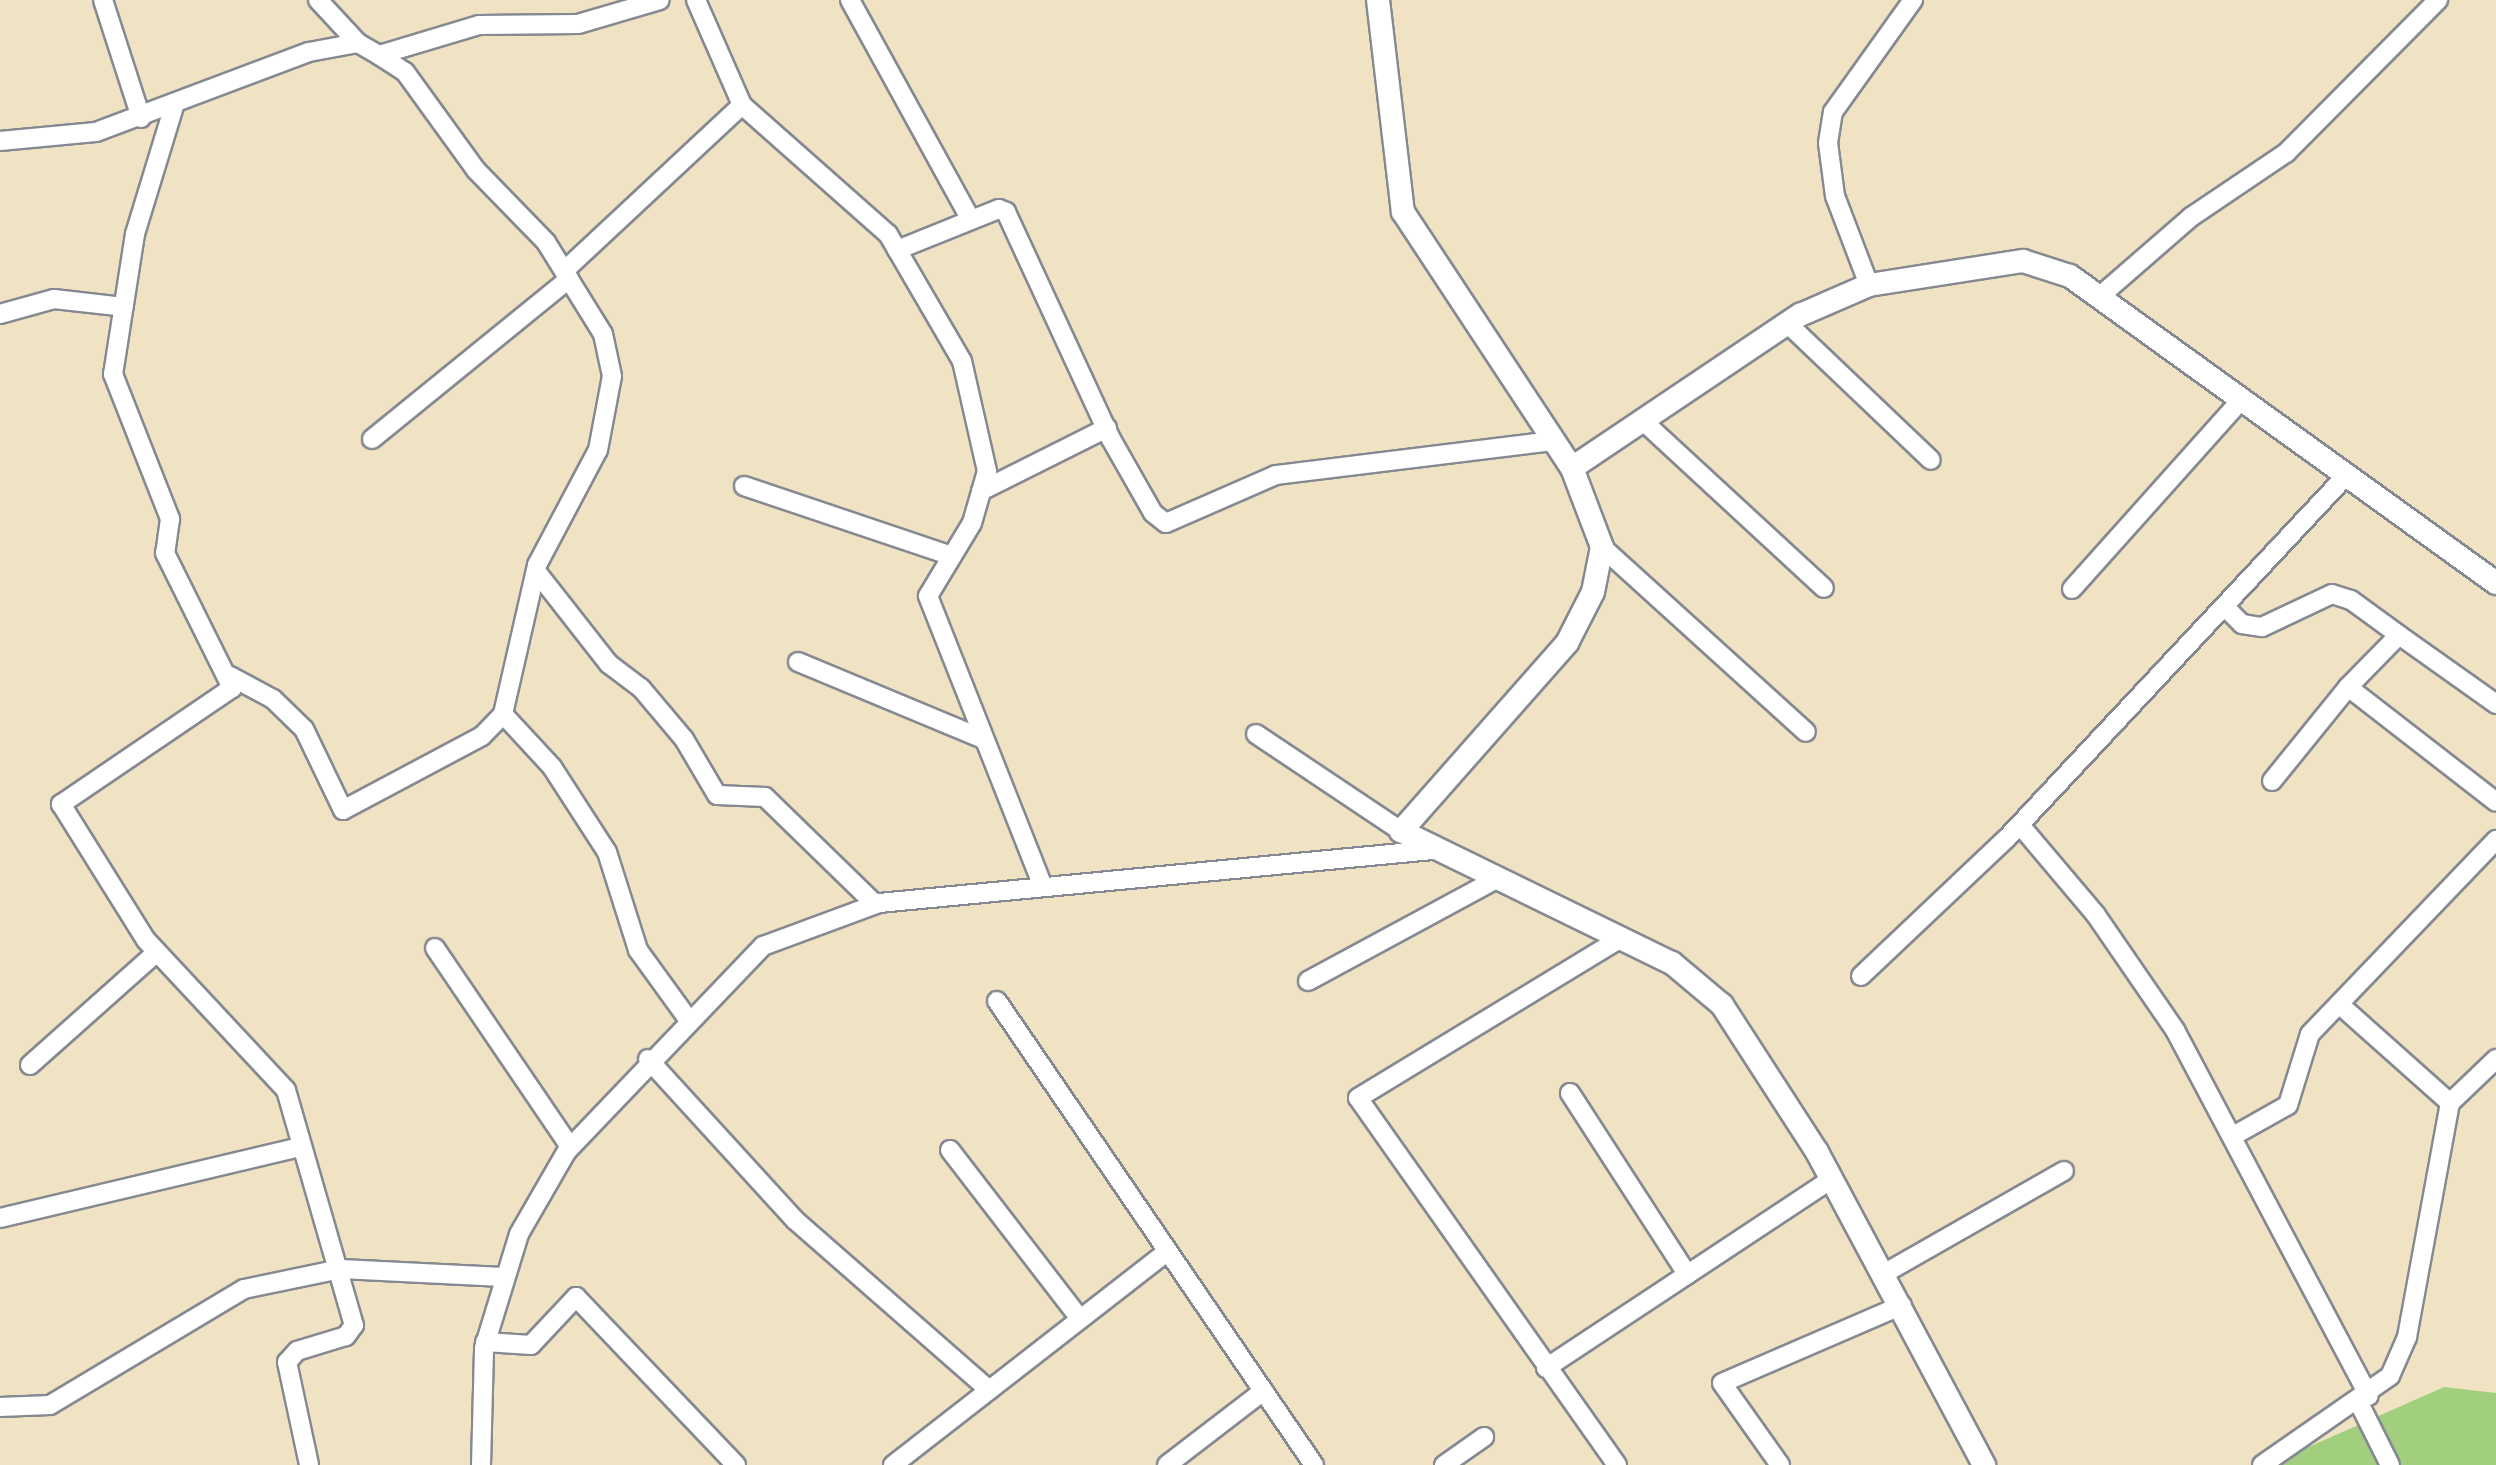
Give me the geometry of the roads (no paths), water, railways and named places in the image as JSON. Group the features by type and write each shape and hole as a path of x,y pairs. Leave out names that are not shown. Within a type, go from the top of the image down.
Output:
{"street":[{"path":"103,0 141,118"},
{"path":"230,676 273,699 304,729 348,811 482,736 503,714 536,571 598,450 612,376 603,334 567,275 438,124 405,72 358,43 318,0"},
{"path":"379,55 479,25 578,24 660,0"},
{"path":"696,0 742,105 897,250 962,361 987,471 952,556 928,596 981,738 1043,886"},
{"path":"850,0 970,219"},
{"path":"1378,0 1403,212 1572,468 1602,547 1806,732"},
{"path":"1869,285 1835,196 1828,143 1833,112 1913,0"},
{"path":"2099,297 2135,260 2296,145 2438,0"},
{"path":"0,141 96,132 141,118 309,52 358,43"},
{"path":"175,103 135,234 113,374 170,519 165,553 230,676 232,688 61,804 157,952 286,1090 301,1147 341,1269 354,1325 346,1336 297,1351 285,1376 309,1465"},
{"path":"372,439 567,275 742,105"},
{"path":"897,250 970,219 1006,212 1107,428 1153,513 1166,523 1276,475 1554,441"},
{"path":"1572,468 1788,324 1869,285 2023,261 2070,276 2496,583"},
{"path":"0,314 54,299 124,307"},
{"path":"1788,324 1931,460"},
{"path":"2072,589 2243,398"},
{"path":"1643,421 1824,588"},
{"path":"981,491 1107,428"},
{"path":"1861,976 2020,825 2227,609 2347,475"},
{"path":"744,486 952,556"},
{"path":"1401,831 1567,643 1593,592 1602,547"},
{"path":"536,571 609,664 641,688 684,739 717,795 765,797 875,904"},
{"path":"2227,609 2242,624 2262,627 2332,594 2399,635 2496,704"},
{"path":"2272,781 2348,687 2399,635"},
{"path":"798,662 981,738"},
{"path":"2348,687 2496,802"},
{"path":"503,714 552,767 607,852 638,950 688,1019"},
{"path":"1256,734 1432,850 1672,963 1722,1005 1832,1179 1885,1273 1984,1465"},
{"path":"2020,825 2096,915 2175,1030 2233,1136 2364,1399 2390,1465"},
{"path":"2233,1136 2288,1105 2298,1057 2339,1004 2496,840"},
{"path":"481,1465 485,1342 519,1234 570,1147 648,1059 763,946 875,904 1432,850"},
{"path":"1308,981 1495,880"},
{"path":"1617,1465 1358,1098 1618,940"},
{"path":"435,948 570,1147"},
{"path":"30,1065 157,952"},
{"path":"997,1001 1165,1253 1314,1465"},
{"path":"2339,1004 2450,1103"},
{"path":"648,1059 795,1220 989,1390"},
{"path":"2262,1465 2364,1399 2390,1376 2407,1337 2450,1103 2496,1059"},
{"path":"1570,1093 1687,1274"},
{"path":"0,1218 301,1147"},
{"path":"950,1150 1080,1319"},
{"path":"1885,1273 2064,1171"},
{"path":"1546,1368 1832,1179"},
{"path":"893,1465 914,1458 989,1390 1165,1253"},
{"path":"0,1407 50,1405 244,1289 341,1269 503,1277"},
{"path":"485,1342 531,1345 576,1297 736,1465"},
{"path":"1780,1465 1722,1383 1902,1305"},
{"path":"1167,1465 1262,1392"},
{"path":"1444,1465 1484,1437"}]}
